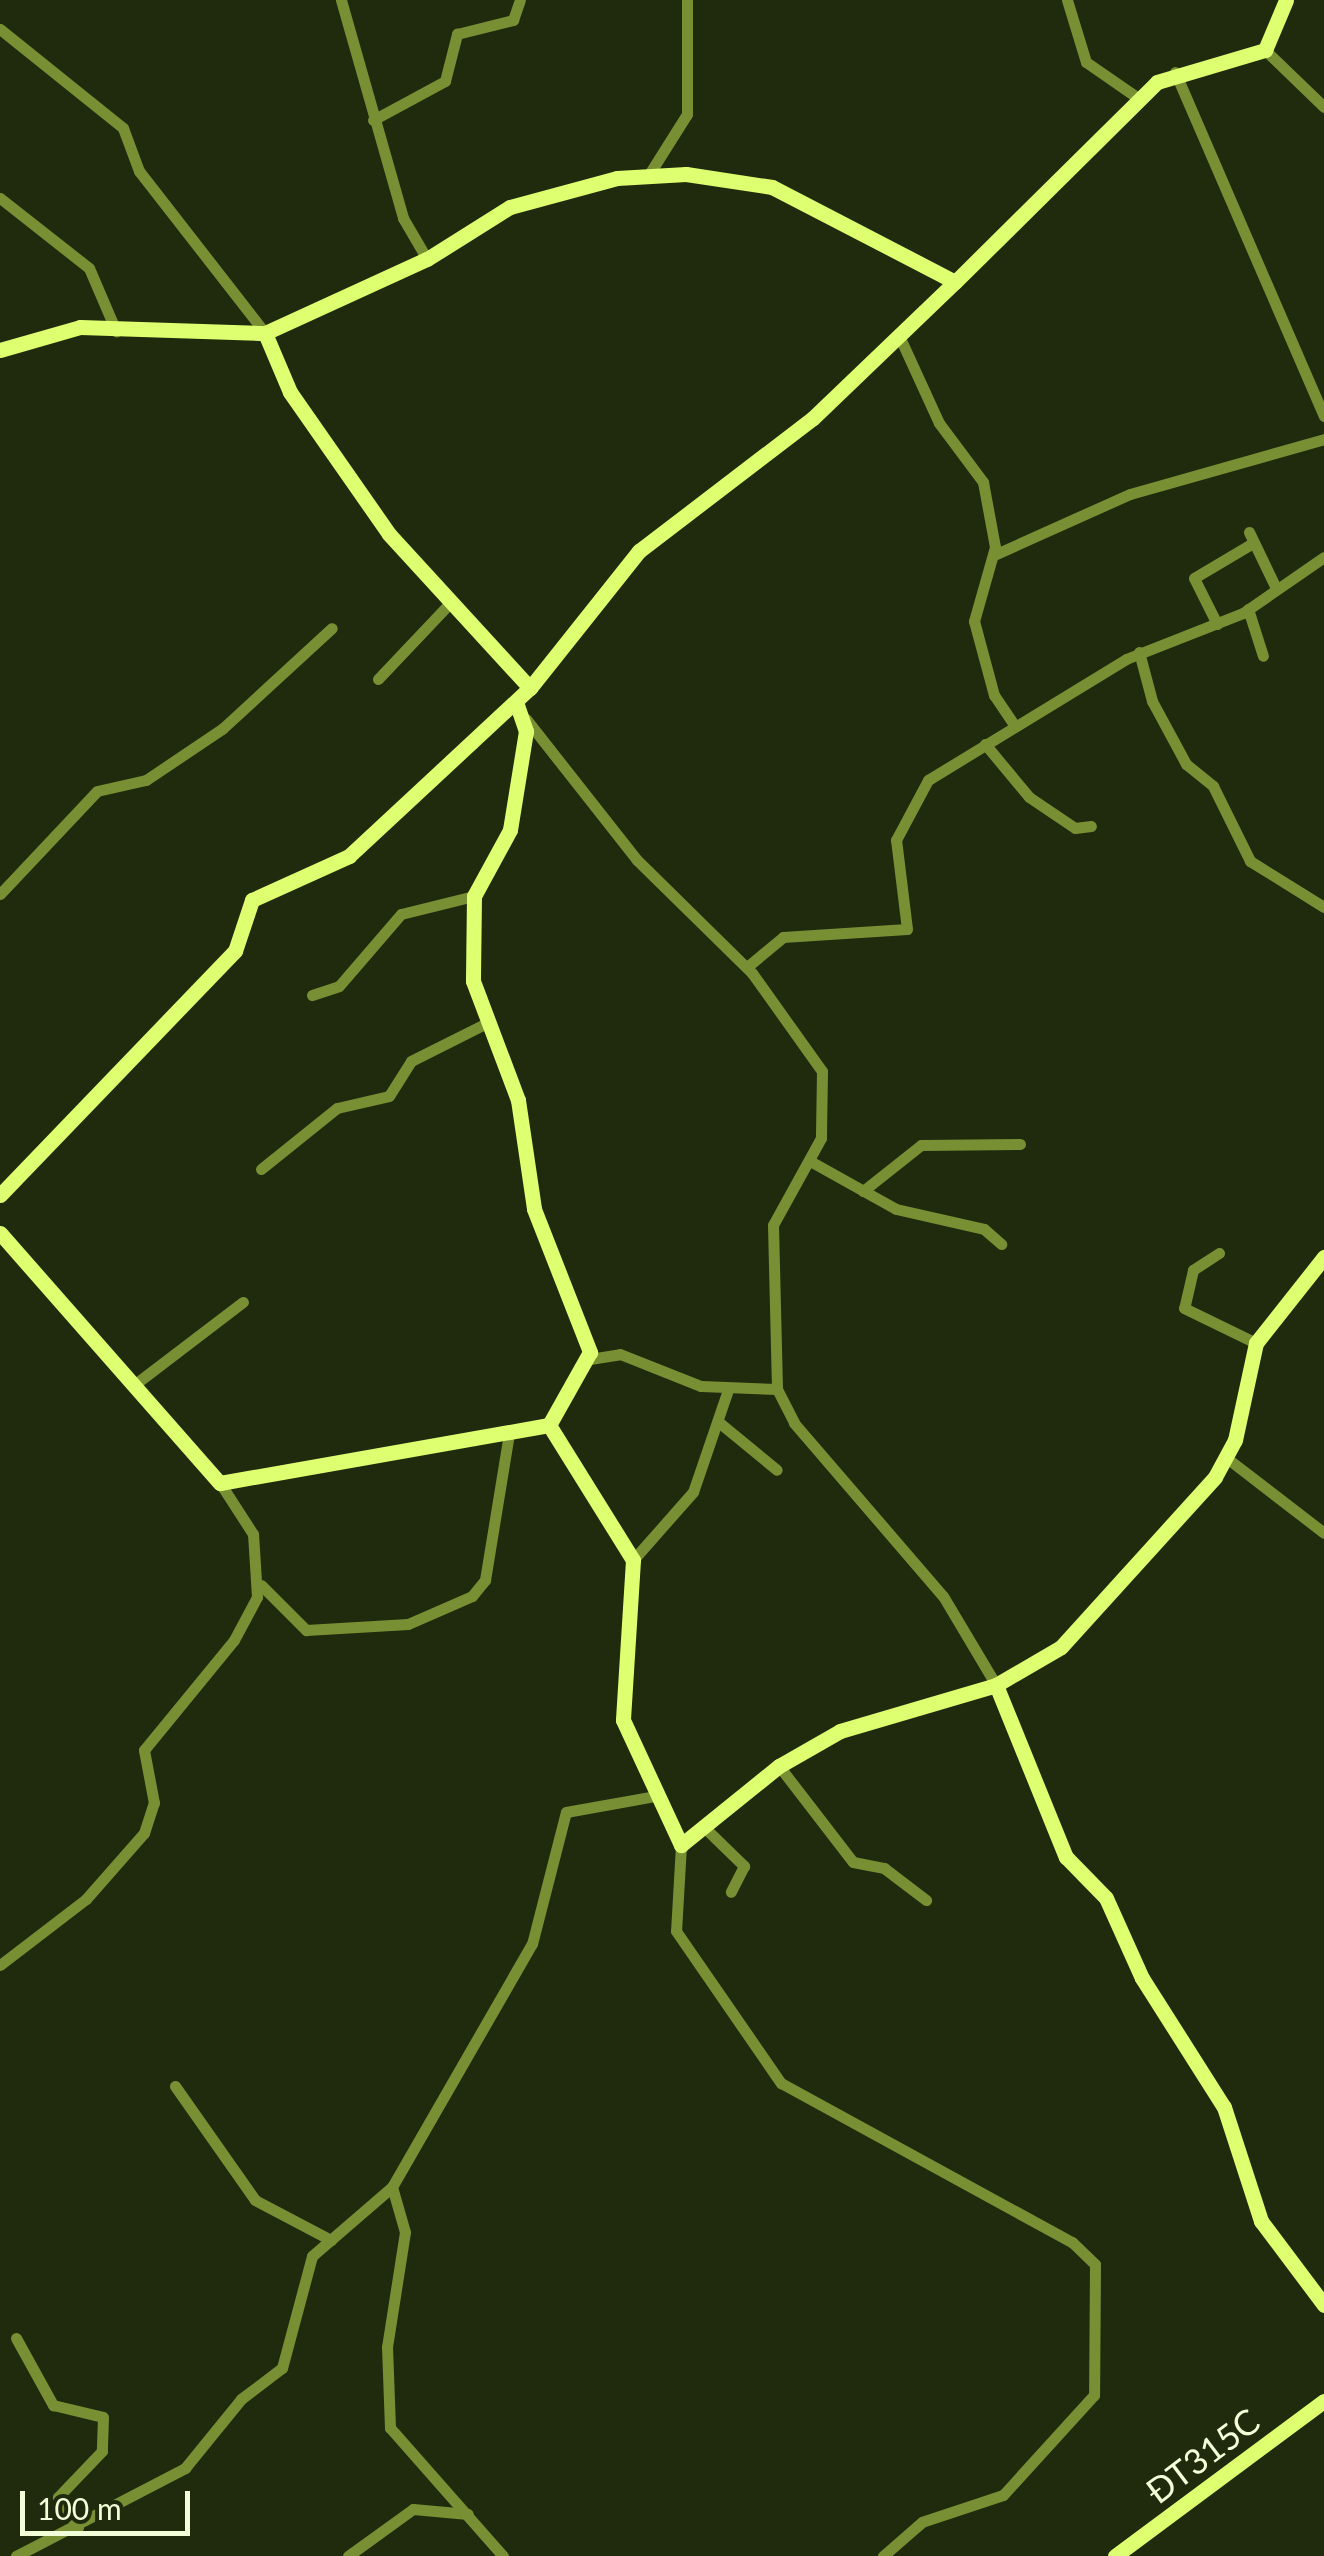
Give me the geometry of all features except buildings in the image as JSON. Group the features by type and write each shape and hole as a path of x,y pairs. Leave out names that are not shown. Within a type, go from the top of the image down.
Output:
{"street":[{"path":"341,0 406,224 427,258"},
{"path":"373,120 449,78 457,34 512,20 520,0"},
{"path":"648,176 688,111 688,0"},
{"path":"1067,0 1086,62 1138,98"},
{"path":"1265,50 1286,0"},
{"path":"0,29 124,128 139,171 265,333 290,392 449,604 530,688"},
{"path":"590,1359 534,1209 518,1100 486,1023 474,981 474,896 510,830 522,712 530,688 639,551 901,340 1138,98 1175,72 1265,50"},
{"path":"1265,50 1324,107"},
{"path":"1175,72 1324,416"},
{"path":"0,350 64,329 265,333 427,258 542,193 648,176 772,186 955,282"},
{"path":"0,198 89,268 116,331"},
{"path":"901,340 939,422 981,476 994,555 973,613 994,695 1015,726"},
{"path":"994,555 1138,491 1324,439"},
{"path":"1217,624 1194,578 1251,538 1275,586"},
{"path":"748,967 783,937 907,929 897,834 928,780 1139,652 1217,624 1324,557"},
{"path":"378,678 449,604"},
{"path":"1248,608 1263,656"},
{"path":"0,894 98,792 146,780 222,729 332,628"},
{"path":"1139,652 1152,700 1186,764 1214,786 1250,861 1324,907"},
{"path":"522,712 637,860 748,967 822,1070 826,1116 810,1161 772,1225 777,1389 794,1423 943,1596 996,1686 1066,1857 1106,1898 1142,1978 1224,2107 1261,2221 1324,2305"},
{"path":"2,1187 235,951 252,900 349,856 522,712"},
{"path":"985,744 1028,796 1075,828 1091,826"},
{"path":"312,995 339,986 401,914 474,896"},
{"path":"261,1170 337,1108 384,1099 411,1062 486,1023"},
{"path":"863,1191 920,1146 1020,1144"},
{"path":"810,1161 905,1212 984,1230 1001,1244"},
{"path":"0,1233 220,1483 253,1534 261,1585 234,1640 144,1750 154,1804 144,1834 86,1899 0,1966"},
{"path":"1219,1253 1193,1270 1184,1308 1256,1344"},
{"path":"682,1845 707,1830 779,1766 840,1731 996,1686 1060,1647 1228,1460 1256,1344 1324,1257"},
{"path":"134,1385 243,1302"},
{"path":"220,1483 548,1425 590,1359 620,1354 728,1390 777,1389"},
{"path":"728,1390 721,1424 690,1496 633,1560 620,1702 655,1796 682,1845 676,1930 703,1982 781,2083 1072,2242 1095,2264 1094,2395 1004,2495 922,2522 883,2556"},
{"path":"721,1424 777,1470"},
{"path":"548,1425 633,1560"},
{"path":"261,1585 306,1630 408,1624 472,1596 485,1580 509,1434"},
{"path":"1228,1460 1324,1533"},
{"path":"779,1766 852,1862 884,1868 926,1900"},
{"path":"16,2556 180,2472 241,2399 277,2376 298,2286 331,2240 392,2187 532,1944 566,1812 655,1796"},
{"path":"707,1830 744,1866 731,1892"},
{"path":"175,2086 255,2200 331,2240"},
{"path":"392,2187 406,2232 386,2347 390,2428 470,2514 503,2556"},
{"path":"16,2338 54,2405 103,2417 102,2451 58,2497 78,2527"},
{"name":"ĐT315C","path":"1115,2556 1324,2401"},
{"path":"348,2556 413,2510 470,2514"}]}
